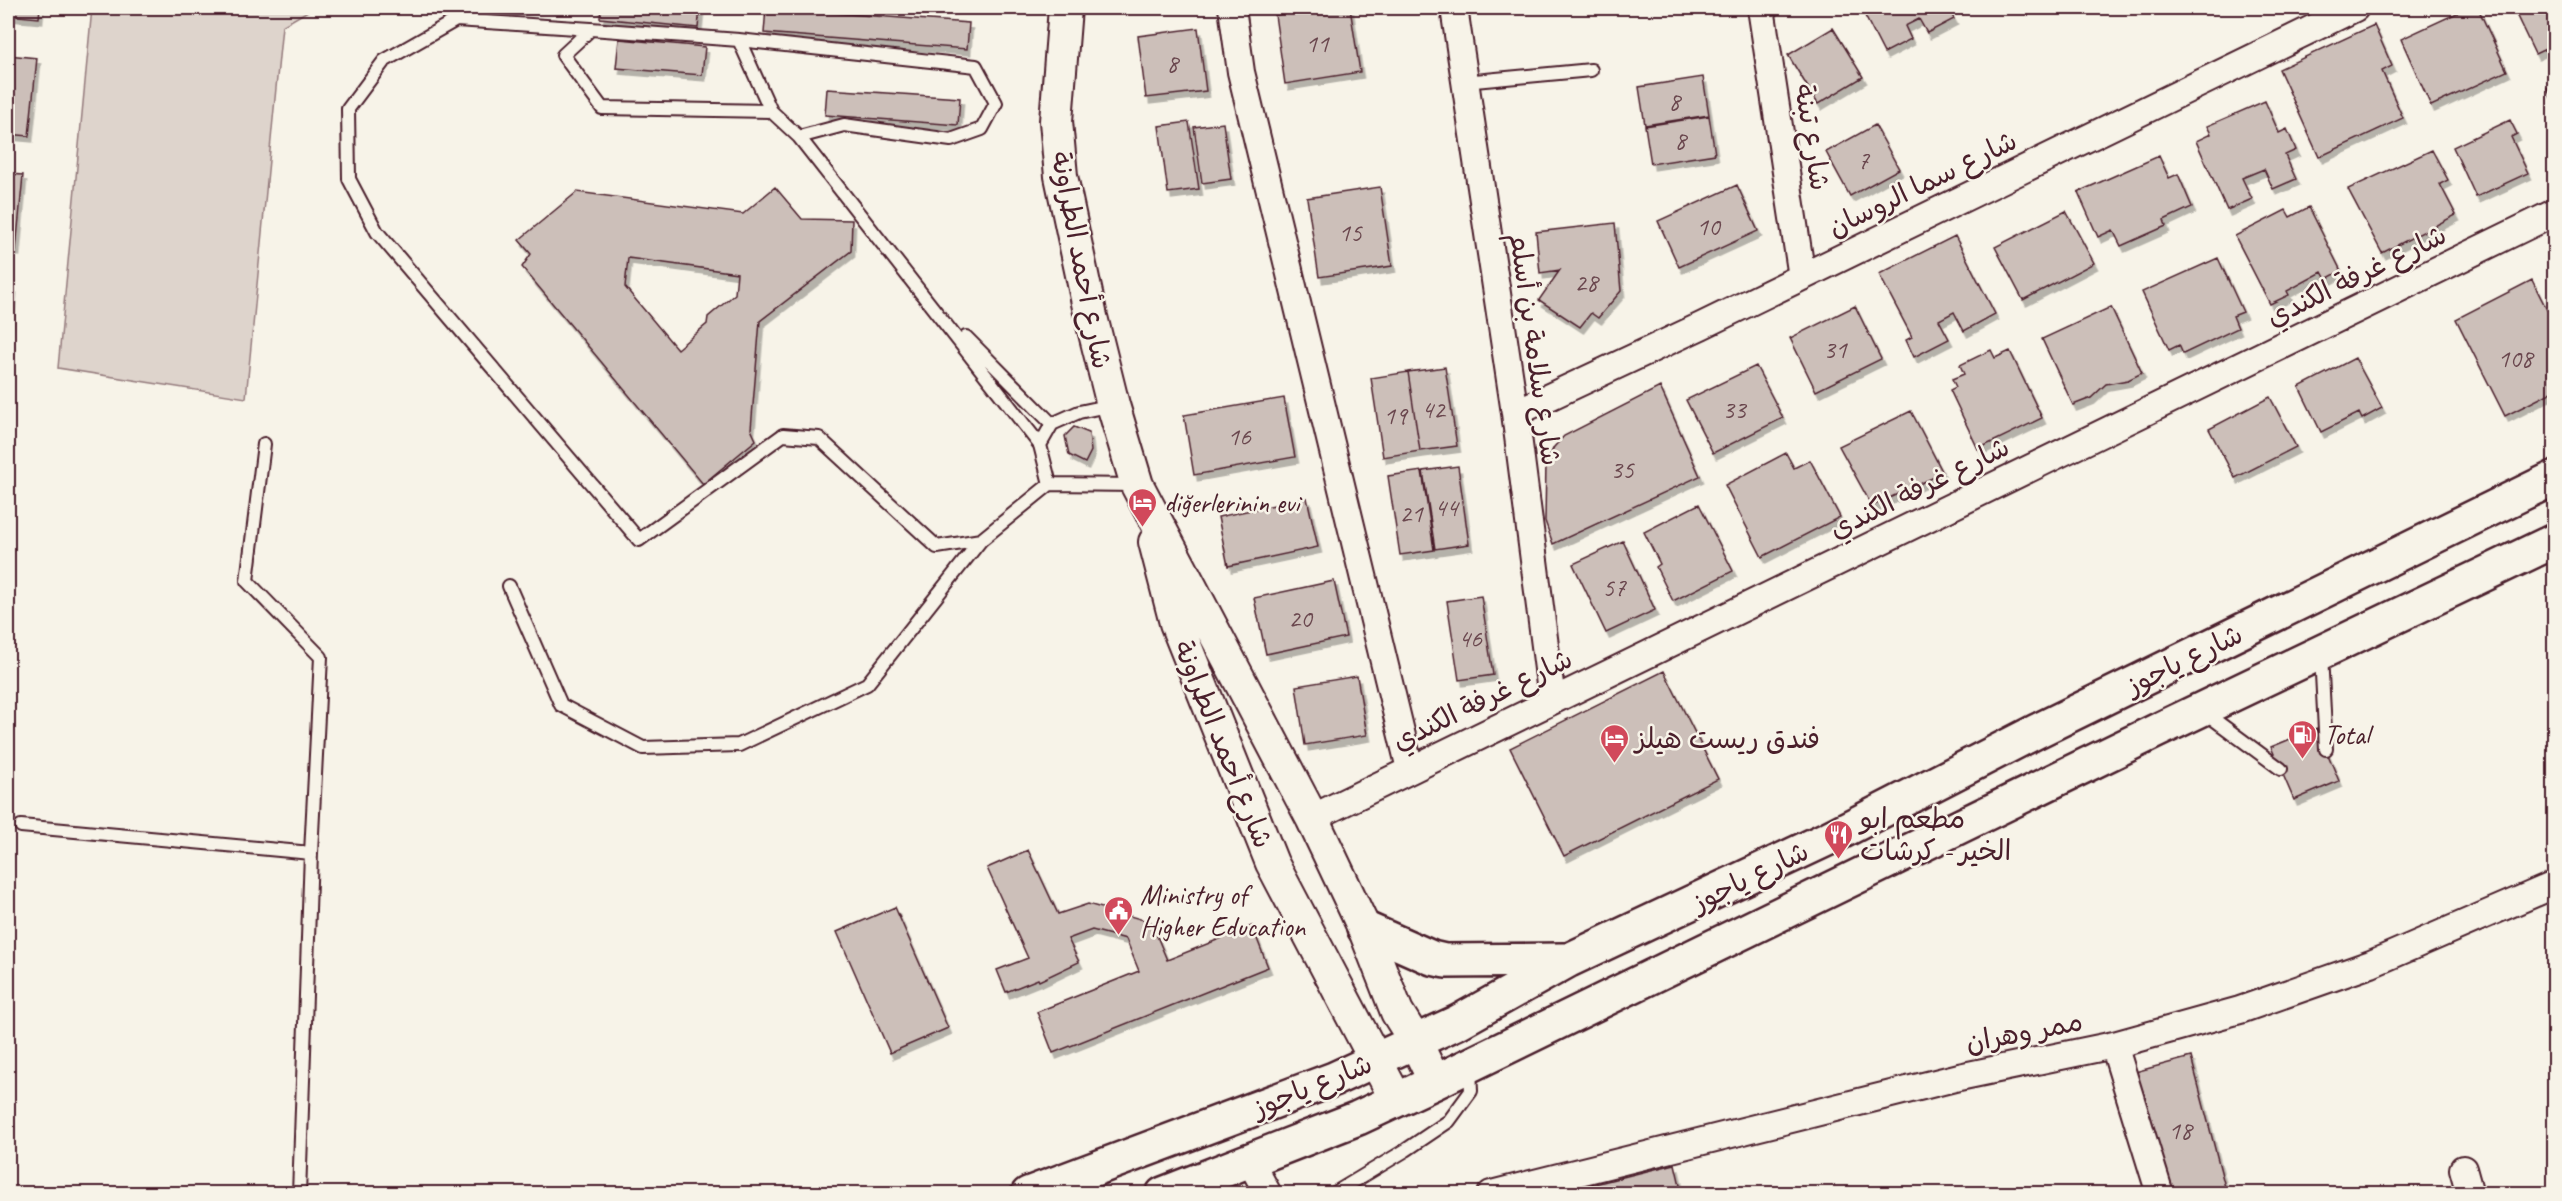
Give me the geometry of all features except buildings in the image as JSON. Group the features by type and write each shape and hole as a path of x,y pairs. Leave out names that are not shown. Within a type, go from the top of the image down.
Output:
{"main road":[{"name":"شارع ياجوز","path":"1028,1194 1334,1079 1458,1022 1569,960 1829,838 2037,731 2554,478"},
{"name":"شارع ياجوز","path":"1162,1194 1358,1118 1435,1082 2554,541"},
{"path":"1364,928 1432,958 1445,961 1569,960"}],"street":[{"name":"شارع أحمد الطراونة","path":"1065,8 1056,121 1061,176 1091,317 1113,405 1142,496 1176,623 1272,862 1396,1099"},
{"path":"1232,8 1241,72 1410,768"},
{"name":"شارع سلامة بن أسلم","path":"1454,8 1515,413 1552,700"},
{"name":"شارع تبنة","path":"1761,8 1802,277"},
{"name":"شارع سما الروسان","path":"1515,413 1802,277 2355,8"},
{"name":"شارع غرفة الكندي","path":"1312,818 1410,768 2554,213"},
{"name":"شارع أحمد الطراونة","path":"1142,496 1312,818 1364,928 1397,1012 1415,1041 1435,1082"},
{"name":"ممر وهران","path":"1491,1194 1937,1082 2114,1045 2240,1010 2371,964 2554,889"},
{"path":"2114,1045 2160,1194"},
{"path":"1250,1159 1268,1194"},
{"path":"2463,1169 2470,1194"}],"lane":[{"path":"800,137 844,125 951,140 982,129 996,103 976,66 739,40 456,20 384,61 348,110 349,179 377,232 639,540 783,435 819,438 937,547 981,540"},
{"path":"591,29 563,55 602,108 771,111"},
{"path":"739,40 771,111 800,137 1040,444 1050,484"},
{"path":"1464,82 1591,70"},
{"path":"930,302 1052,424"},
{"path":"1040,444 1052,424 1079,412 1113,405"},
{"path":"264,444 247,580 321,657 311,853 299,1194"},
{"path":"509,586 561,705 643,748 739,745 867,684 981,540 1050,484 1142,496"},
{"path":"2321,653 2326,749"},
{"path":"2201,710 2281,769"},
{"path":"21,826 311,853"},
{"path":"1333,1194 1449,1121 1471,1091 1470,1065"}],"shaded area":[{"path":"92,8 313,8 282,26 246,398 58,368"}],"place":[{"name":"diğerlerinin evi","path":"1143,528"},
{"name":"Total","path":"2303,760"},
{"name":"فندق ريست هيلز","path":"1614,764"},
{"name":"مطعم ابو الخير - كرشات","path":"1839,860"},
{"name":"Ministry of Higher Education","path":"1119,936"}]}
